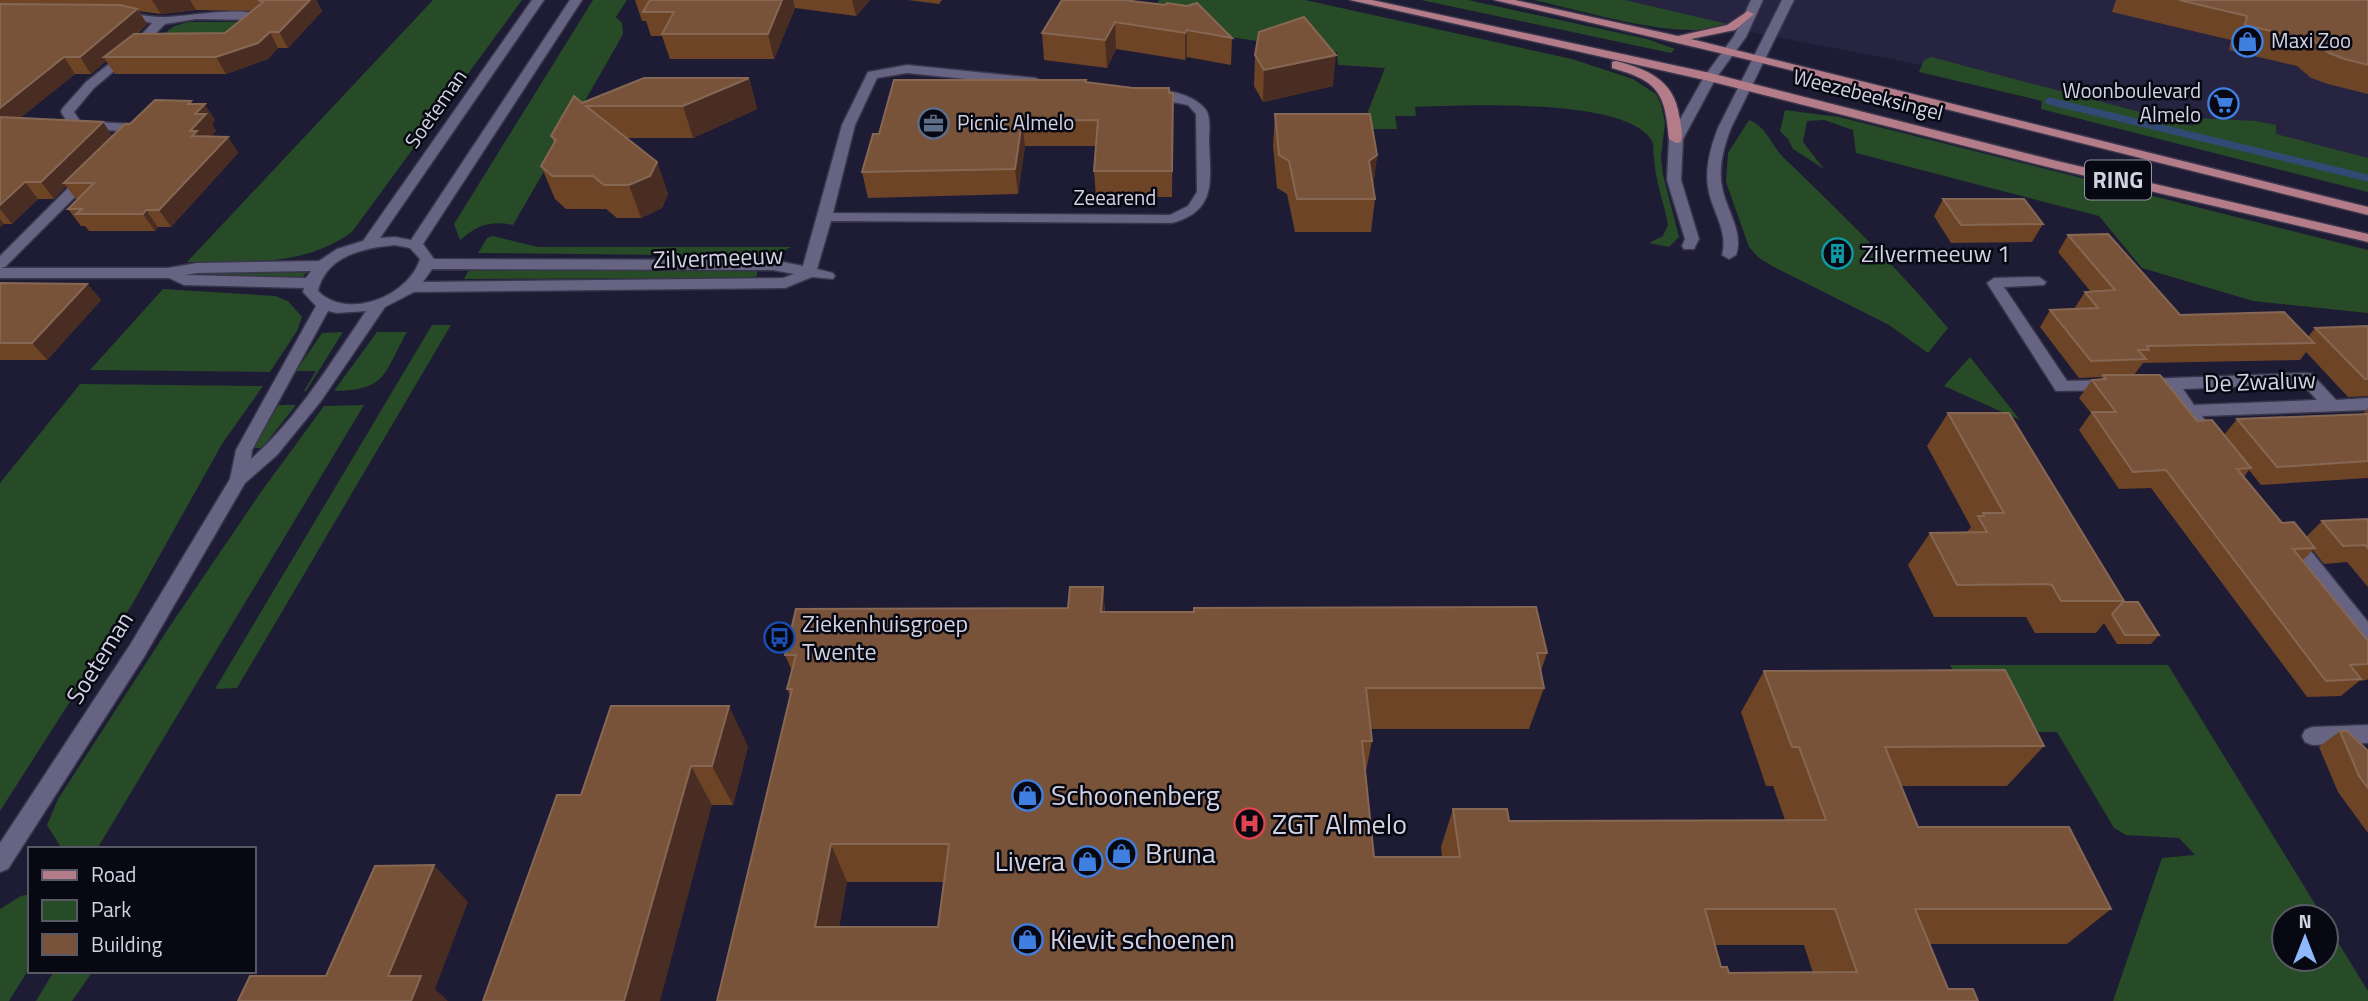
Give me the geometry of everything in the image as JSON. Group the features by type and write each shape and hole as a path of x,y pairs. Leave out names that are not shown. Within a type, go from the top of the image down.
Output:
{"main road":[{"name":"Weezebeeksingel","path":"1356,0 1710,77 2056,165 2368,238"},
{"name":"Weezebeeksingel","path":"1500,0 1759,58 2368,211"},
{"path":"1668,37 1696,37 1731,28 1748,14"},
{"path":"1536,38 1578,55 1648,76 1665,89 1673,103 1676,139"}],"street":[{"name":"Soeteman","path":"369,243 538,0"},
{"path":"415,245 576,0"},
{"path":"1689,246 1692,239 1674,180 1676,139 1710,77 1740,37 1748,14 1757,0"},
{"path":"1729,255 1732,239 1715,195 1716,150 1723,126 1747,86 1788,0"},
{"path":"105,15 131,15 161,21 196,16 263,19 252,30"},
{"path":"0,264 130,135 126,127 76,125 66,112 90,85 140,43 161,21"},
{"path":"140,43 166,43"},
{"path":"828,276 809,273 837,160 858,96 872,75 907,69 1052,84"},
{"name":"Zeearend","path":"825,217 1172,219 1193,209 1204,192 1202,113 1192,102 1173,96 1143,93"},
{"path":"395,241 415,245 425,253 427,264 422,275 412,286 380,303 349,309 324,305 312,297 310,283 322,266 343,253 369,243 395,241"},
{"name":"Zilvermeeuw","path":"427,264 773,265 809,273"},
{"path":"0,272 168,273 197,268 322,266"},
{"path":"168,273 184,280 310,283"},
{"name":"Zilvermeeuw","path":"412,286 785,283 809,273"},
{"name":"De Zwaluw","path":"2039,282 1994,283 2062,387 2306,378 2332,406"},
{"name":"Soeteman","path":"0,862 136,651 239,479 271,451 315,397 380,303"},
{"name":"Soeteman","path":"239,479 244,450 324,305"},
{"name":"De Zwaluw","path":"2171,384 2214,443"},
{"name":"De Zwaluw","path":"2189,411 2368,404"},
{"path":"2281,527 2364,626"},
{"path":"2312,736 2368,734"}],"shaded area":[{"name":"Woonboulevard Almelo","path":"1585,0 2368,0 2368,171 1953,71"}],"green space":[{"path":"433,0 522,0 352,232 333,244 293,257 252,262 187,262"},
{"path":"593,0 627,0 616,17 622,23 623,34 513,225 485,225 460,240 454,224"},
{"path":"1159,0 1305,0 1572,59 1633,79 1656,94 1661,104 1665,123 1661,156 1663,175 1679,237 1669,247 1649,243 1663,236 1668,225 1656,175 1653,143 1637,127 1611,117 1578,110 1504,105 1415,107 1416,116 1395,116 1397,129 1361,129 1385,68 1338,65 1337,52 1142,25"},
{"path":"1421,0 1468,0 1647,39 1675,49 1671,53"},
{"path":"1533,0 1625,0 1727,24 1709,29 1660,28"},
{"path":"189,22 244,22 235,36 164,34 174,26"},
{"path":"1931,57 2193,126 2195,118 2256,121 2276,125 2276,134 2368,158 2368,192 2041,109 2042,101 1919,72 1924,60"},
{"path":"1785,110 1839,117 2368,250 2368,313 2253,301 2142,268 2099,216 1856,153 1853,130 1824,120 1807,121 1803,142 1824,169 1793,149 1780,131"},
{"path":"1749,120 1760,126 1784,158 1889,262 1948,328 1928,353 1889,325 1774,267 1759,258 1749,247 1726,182 1728,153"},
{"path":"493,236 538,247 791,247 774,256 478,253 487,238"},
{"path":"469,270 753,270 757,271 757,276 464,279"},
{"path":"307,272 301,279 179,275 180,274"},
{"path":"163,289 275,296 288,301 302,317 297,331 270,372 90,370"},
{"path":"432,325 451,325 237,688 215,689"},
{"path":"343,332 304,391 316,371 296,371 322,333"},
{"path":"377,332 407,332 388,369 382,377 365,387 334,391"},
{"path":"1970,357 2020,420 1944,386"},
{"path":"80,384 263,386 222,444 133,603 0,811 0,483"},
{"path":"274,405 296,405 262,448 254,448"},
{"path":"364,405 98,847 61,847 47,825 58,799 172,623 261,492 324,406"},
{"path":"1950,665 2168,665 2314,903 2270,903 2270,973 2340,973 2340,946 2368,991 2368,1001 2113,1001 2162,858 2195,855 2179,838 2126,835 2114,828 2057,732 1986,732"},
{"path":"28,894 28,970 9,1001 0,1001 0,909"},
{"path":"53,973 92,973 72,1001 36,1001"}],"building":[{"path":"258,0 310,0 279,32 270,32 258,43 216,57 104,57 134,34 225,33 263,2"},
{"path":"650,0 782,0 768,34 662,34 674,12 643,12"},
{"path":"1062,0 1123,0 1187,6 1197,3 1232,38 1115,22 1105,40 1042,33"},
{"path":"2179,0 2368,0 2368,65 2329,53 2314,41 2245,25 2247,16"},
{"path":"0,4 120,5 137,9 80,57 64,57 0,108"},
{"path":"1304,17 1336,55 1264,70 1255,55 1259,32"},
{"path":"644,78 749,78 683,106 586,106 657,162 650,176 629,185 604,185 593,176 552,176 541,166 556,140 551,136 574,96 582,103"},
{"path":"894,80 1086,80 1085,82 1133,88 1169,88 1169,93 1173,93 1172,171 1094,171 1098,120 1022,121 1015,169 862,172 873,134 879,134"},
{"path":"155,100 205,104 195,114 206,114 190,131 197,131 192,136 228,137 159,210 146,210 143,214 76,214 82,209 68,209 94,183 64,183 125,124 130,124"},
{"path":"1275,114 1370,114 1377,155 1369,161 1375,199 1297,199 1289,161 1279,155"},
{"path":"0,117 103,122 41,182 25,182 0,205"},
{"path":"1943,199 2024,199 2043,224 1961,225"},
{"path":"2108,234 2180,315 2284,312 2314,343 2147,346 2149,350 2138,350 2146,359 2091,361 2050,310 2098,308 2085,292 2115,290 2068,235"},
{"path":"0,283 87,284 32,343 0,343"},
{"path":"2368,326 2368,379 2365,379 2315,328"},
{"path":"2103,375 2160,375 2197,421 2212,420 2251,468 2237,469 2282,523 2294,522 2315,548 2293,549 2368,641 2368,664 2350,665 2361,679 2326,681 2166,470 2133,472 2092,412 2116,412 2092,380 2106,379"},
{"path":"1948,413 2009,413 2124,601 2061,601 2052,585 2046,584 1957,585 1930,533 1987,532 1978,516 1984,516 1983,513 2004,513"},
{"path":"2368,414 2368,461 2277,467 2237,419"},
{"path":"2368,519 2368,548 2365,545 2343,546 2322,521"},
{"path":"1070,587 1103,587 1101,612 1194,612 1194,608 1536,607 1547,653 1537,653 1544,688 1366,688 1372,741 1362,741 1374,857 1460,857 1453,809 1507,809 1509,821 1826,820 1799,747 1792,747 1764,671 2005,670 2044,746 1885,747 1918,827 2069,827 2111,909 1915,909 1948,989 1973,989 1978,1001 717,1001 792,689 787,689 796,655 785,655 796,609 1068,608","holes":["831,844 949,844 938,927 815,927","1705,909 1835,909 1857,972 1729,973 1727,967 1721,967"]},
{"path":"2123,602 2138,602 2159,635 2125,635 2112,614"},
{"path":"611,706 729,706 712,766 691,766 624,1001 483,1001 557,795 581,795"},
{"path":"2340,731 2347,731 2368,751 2368,788 2359,776"},
{"path":"434,865 388,976 421,976 411,1001 238,1001 250,976 326,976 375,866"}],"waterway":[{"path":"2049,101 2368,178"}],"place":[{"name":"Maxi Zoo","path":"2248,41"},
{"name":"Woonboulevard Almelo","path":"2224,103"},
{"name":"Picnic Almelo","path":"934,123"},
{"name":"Zilvermeeuw 1","path":"1838,254"},
{"name":"Ziekenhuisgroep Twente","path":"779,638"},
{"name":"Schoonenberg","path":"1028,795"},
{"name":"ZGT Almelo","path":"1249,824"},
{"name":"Bruna","path":"1122,853"},
{"name":"Livera","path":"1088,861"},
{"name":"Kievit schoenen","path":"1027,939"}]}
